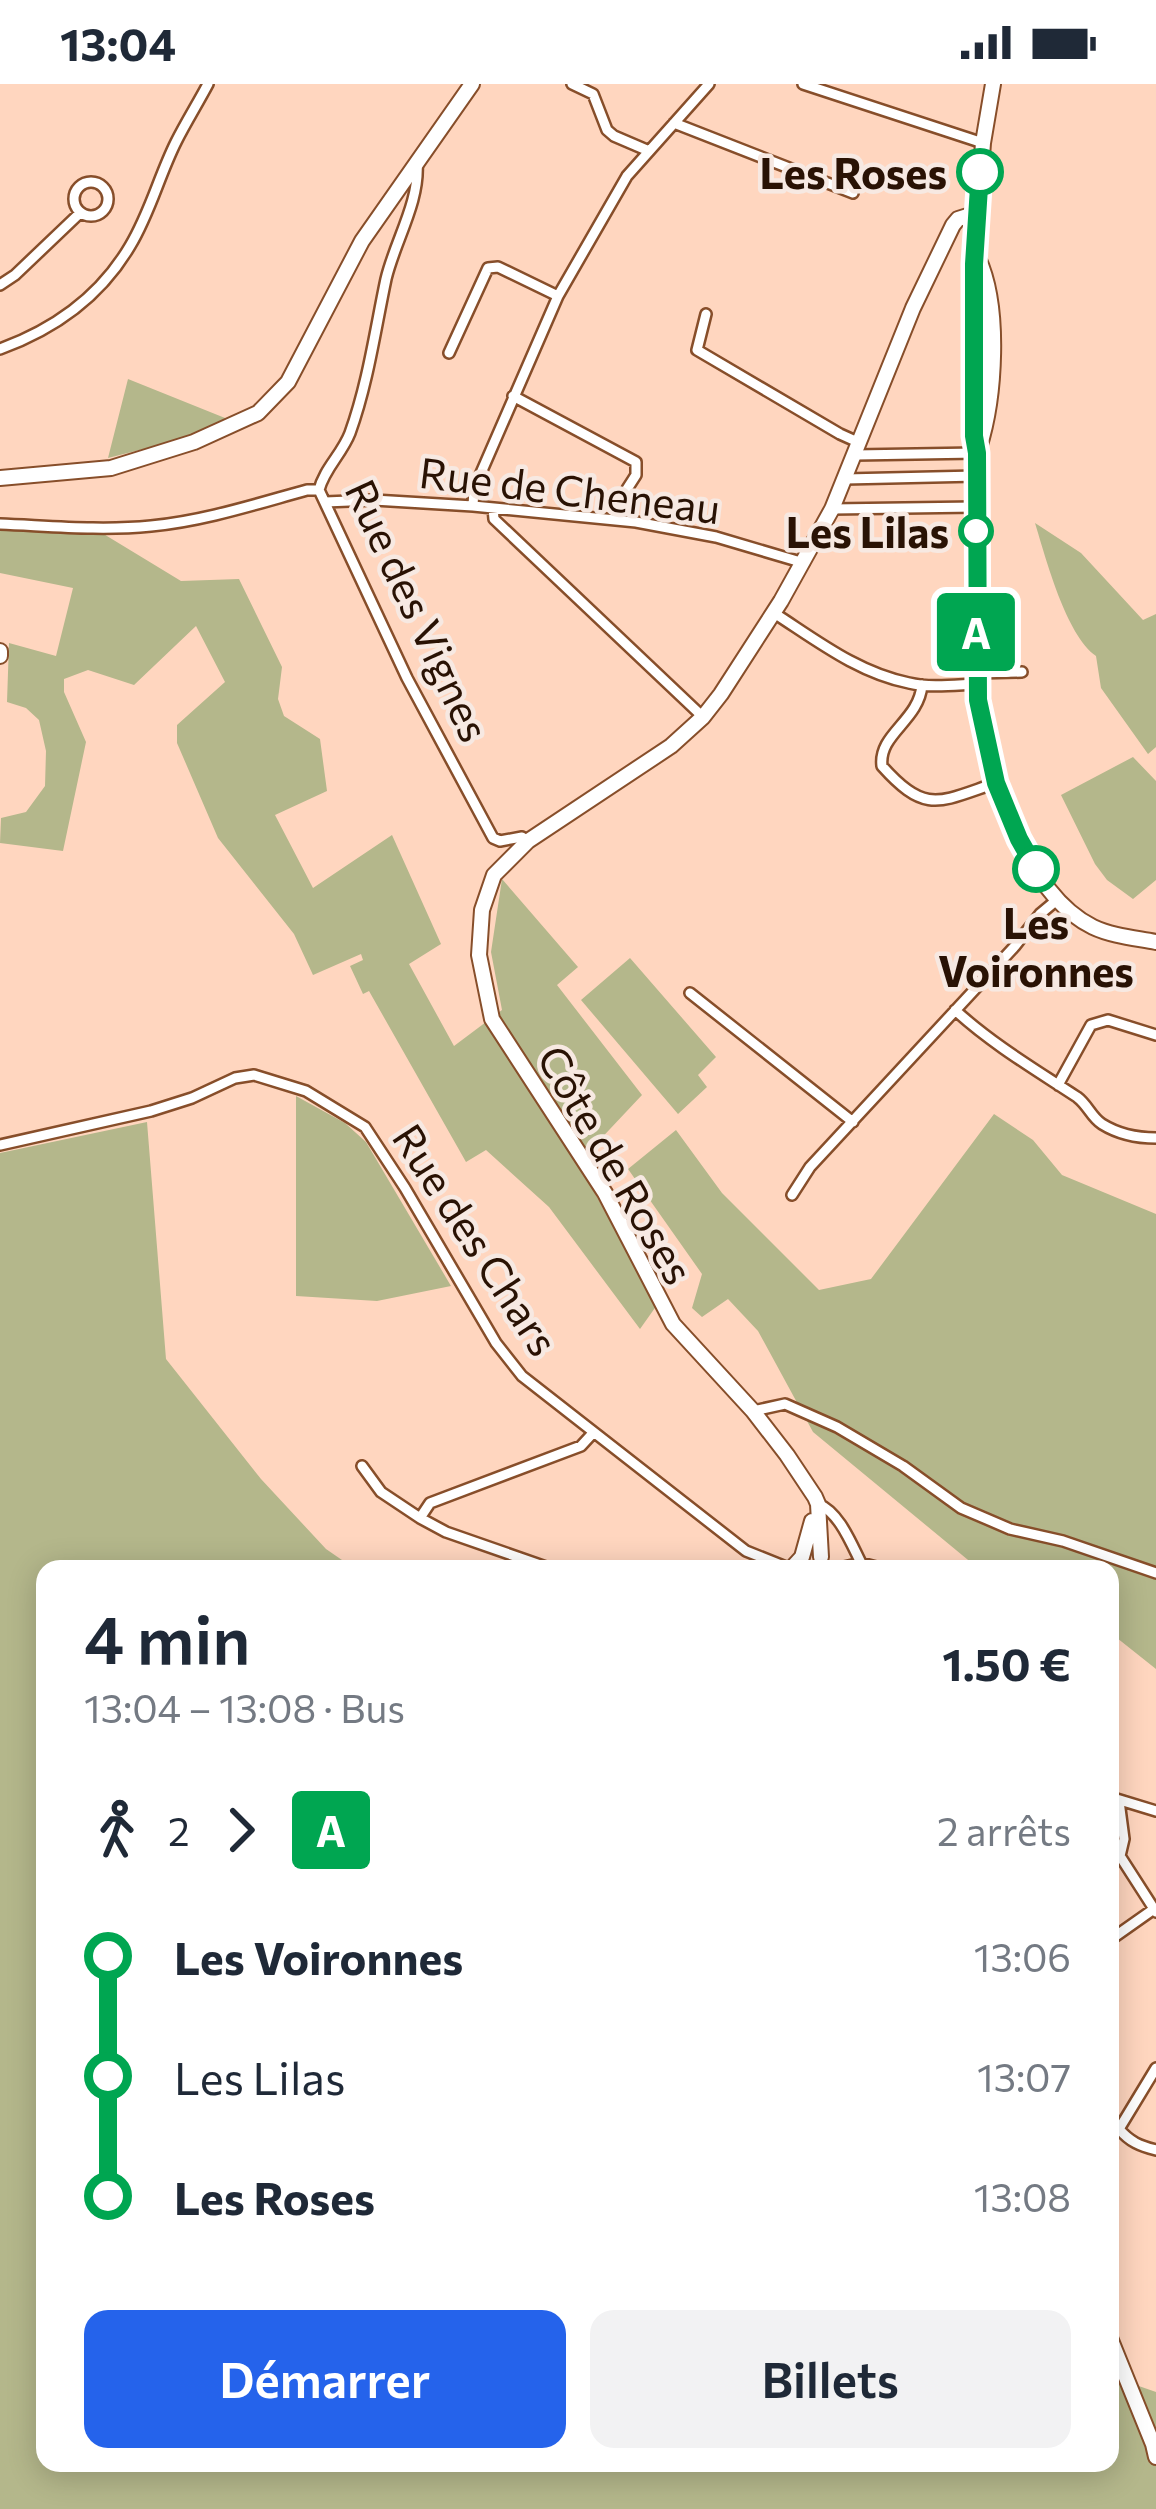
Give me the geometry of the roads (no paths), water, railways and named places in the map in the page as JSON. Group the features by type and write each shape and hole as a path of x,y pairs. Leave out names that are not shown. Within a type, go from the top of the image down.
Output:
{"street":[{"path":"0,349 47,330 75,312 106,279 130,246 176,142 208,84"},
{"path":"0,478 111,468 194,442 258,413 288,382 362,241 472,84"},
{"path":"572,84 592,94 607,130 649,151"},
{"path":"472,506 474,489 558,296 627,176 709,84"},
{"path":"803,84 983,143"},
{"path":"993,84 977,212 976,254 991,316 989,408 977,453 976,679 996,783 1019,839 1058,899 1094,927 1156,942"},
{"path":"674,123 853,193"},
{"name":"Rue des Vignes","path":"417,164 418,180 387,275 361,397 349,434 319,490 407,678 493,838 528,841"},
{"name":"Côte de Roses","path":"814,1498 753,1411 674,1324 605,1193 493,1019 479,955 482,910 494,875 528,841 670,746 721,694 804,563 832,509 953,225 977,212"},
{"path":"0,285 80,213"},
{"path":"449,353 488,268 498,267 558,296"},
{"path":"706,314 697,350 840,434 857,449 977,453"},
{"path":"513,396 636,462 636,475 627,489"},
{"path":"845,479 977,476"},
{"path":"0,524 156,526 319,490"},
{"name":"Rue de Cheneau","path":"325,502 472,506 636,522 716,537 804,563"},
{"path":"832,509 976,507"},
{"path":"493,508 494,519 703,717"},
{"path":"774,613 862,668 895,680 922,685 1022,672"},
{"path":"922,685 914,712 882,749 882,766 900,787 923,800 940,802 996,783"},
{"path":"792,1196 810,1167 1058,899"},
{"path":"690,994 853,1122"},
{"path":"956,1010 1084,1102 1102,1124 1132,1136 1156,1138"},
{"path":"1058,1085 1091,1025 1108,1020 1156,1034"},
{"name":"Rue des Chars","path":"0,1145 151,1112 236,1078 254,1075 306,1091 364,1127 496,1343 522,1376 746,1552 767,1560"},
{"path":"753,1411 785,1404 837,1427 903,1466 961,1508 1010,1529 1118,1560"},
{"path":"420,1518 430,1503 581,1447 593,1433"},
{"path":"362,1466 381,1492 420,1518 526,1560"},
{"path":"799,1560 811,1532 814,1498"},
{"path":"814,1498 827,1506 859,1560"},
{"path":"814,1498 828,1560"},
{"path":"802,1556 814,1560"},
{"path":"1119,1560 1156,1573"},
{"path":"1119,1800 1156,1811"},
{"path":"1119,1819 1124,1839 1119,1848"},
{"path":"1119,1861 1155,1911 1119,1934"},
{"path":"1119,2123 1156,2068"},
{"path":"1119,2133 1156,2150"},
{"path":"1119,2360 1156,2457"}],"place":[{"name":"Les Roses","path":"980,172"},
{"name":"Les Lilas","path":"976,531"},
{"name":"Les Voironnes","path":"1036,869"}]}
